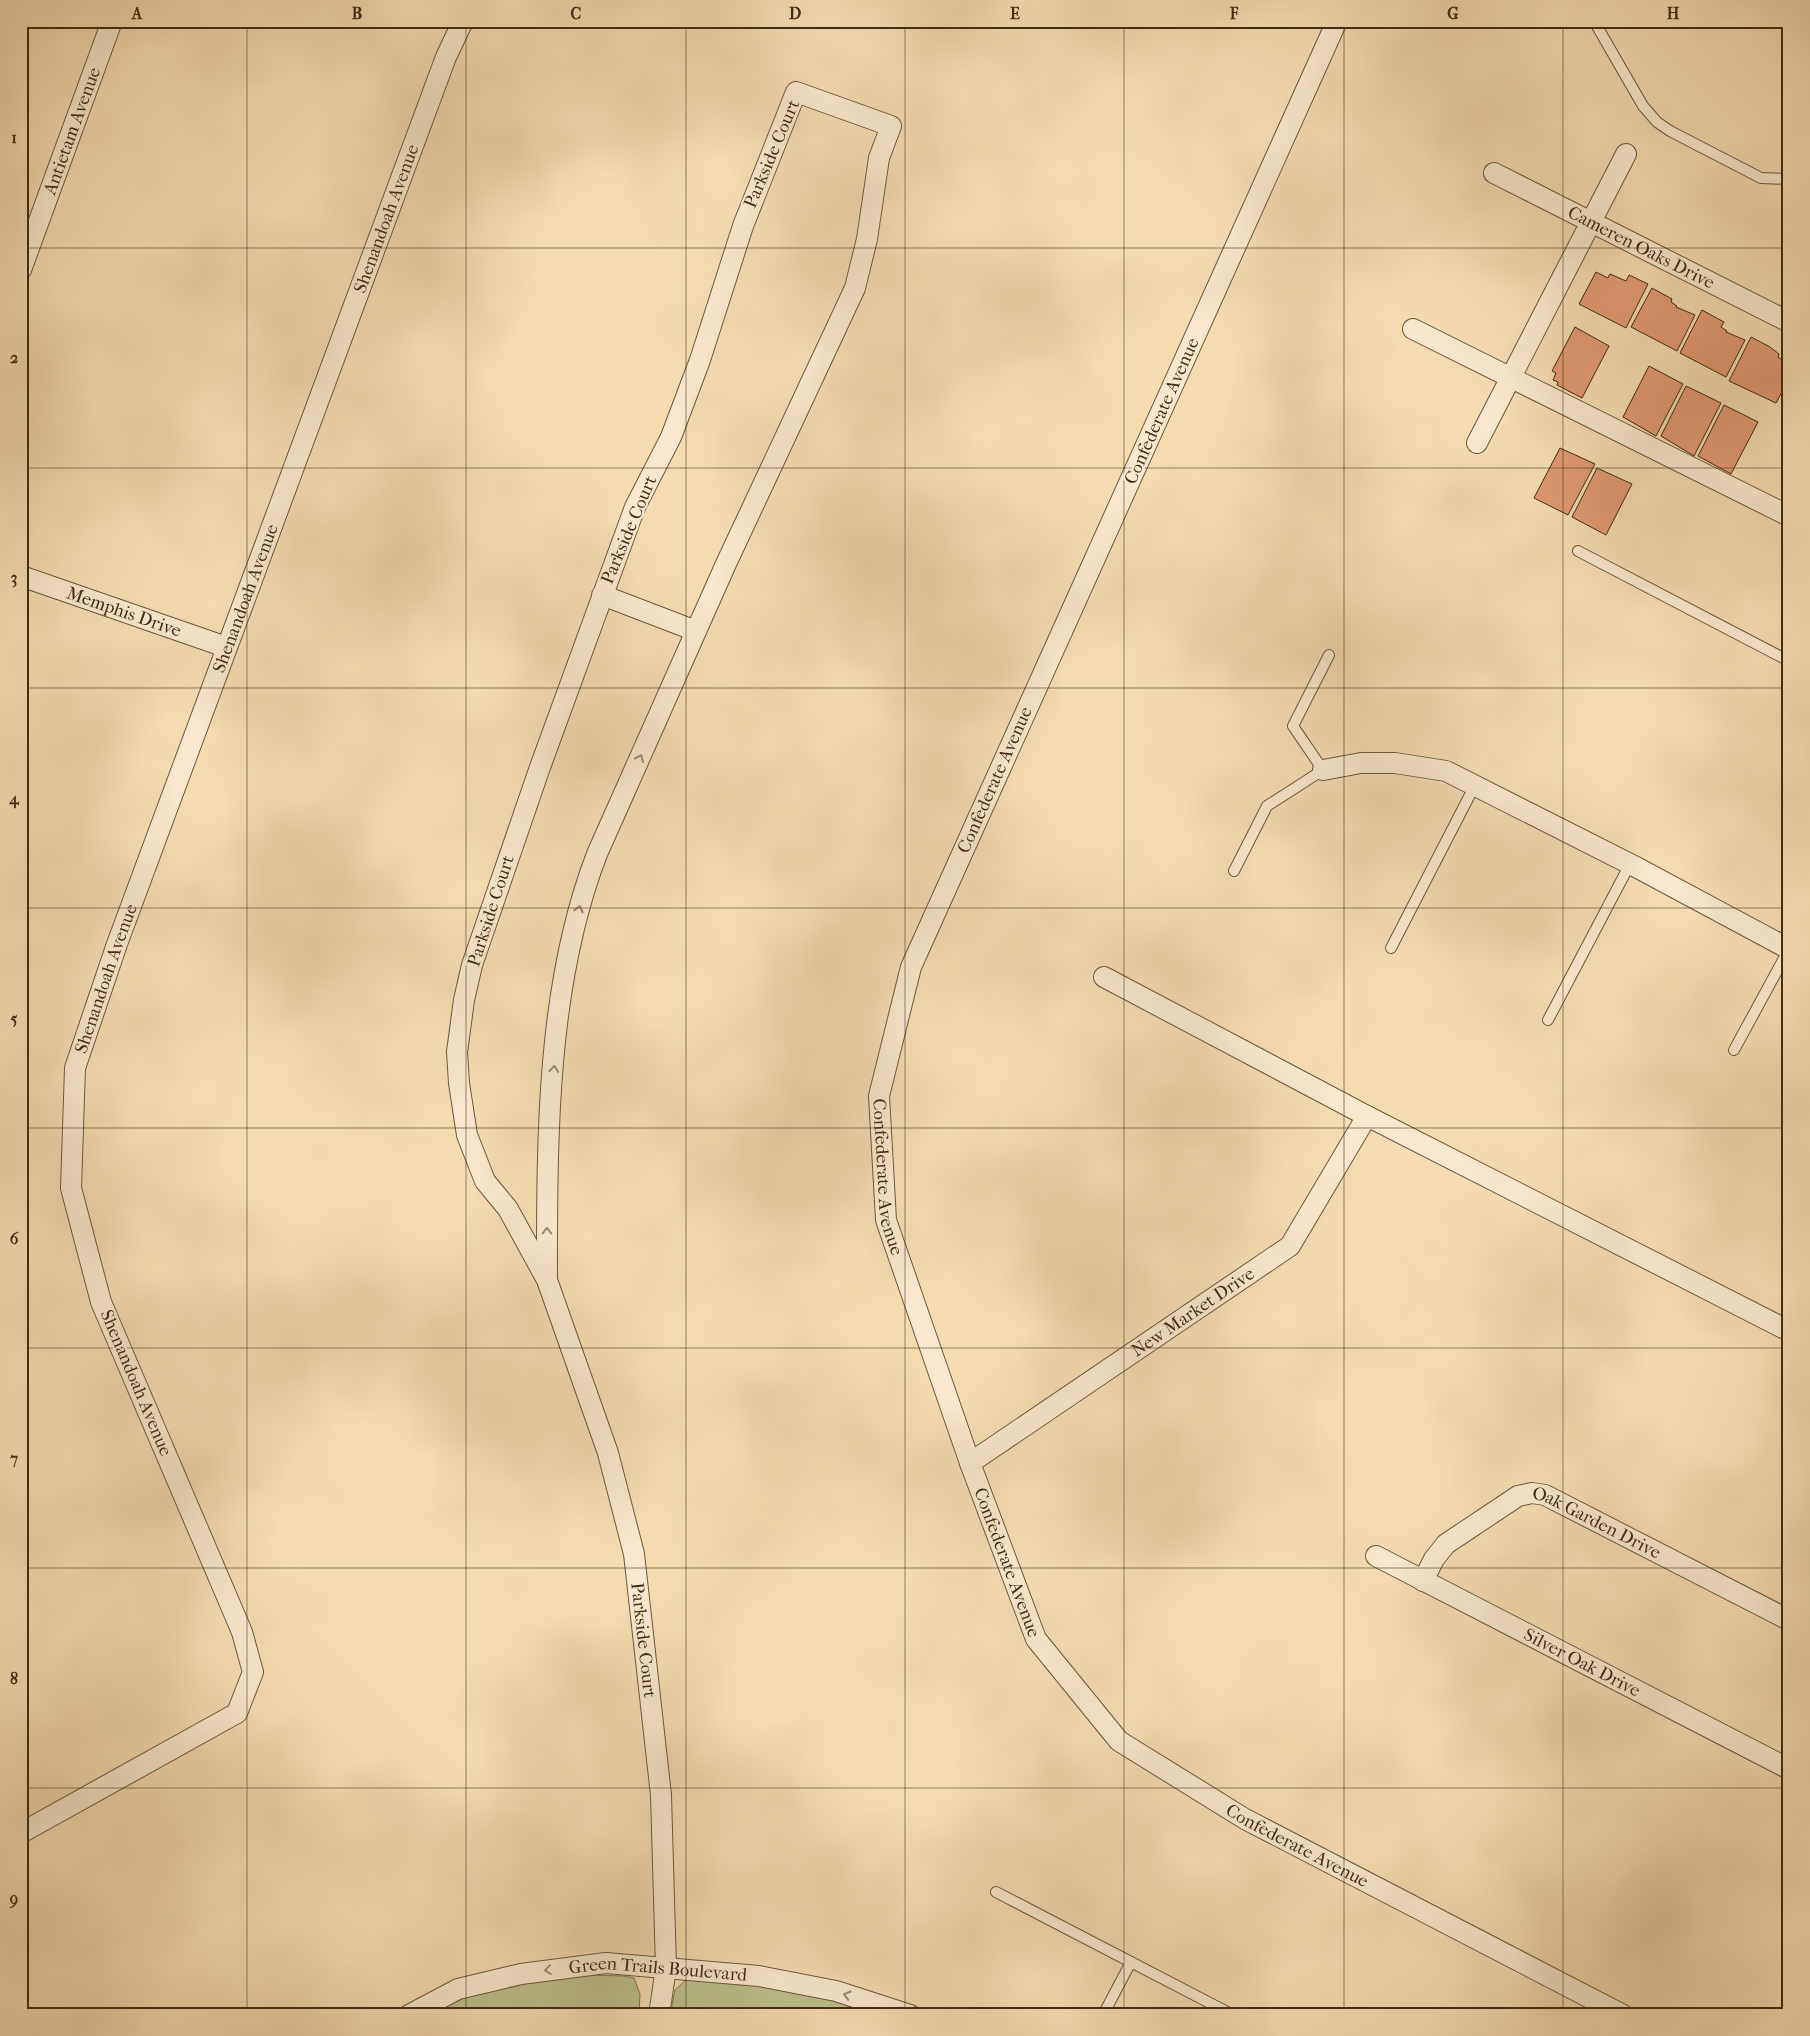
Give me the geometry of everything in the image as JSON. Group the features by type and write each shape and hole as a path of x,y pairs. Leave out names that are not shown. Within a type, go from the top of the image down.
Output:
{"street":[{"name":"Antietam Avenue","path":"21,270 112,21"},
{"name":"Shenandoah Avenue","path":"21,1833 237,1713 253,1672 242,1632 101,1302 72,1188 75,1068 117,944 226,647 446,56 463,21"},
{"name":"Confederate Avenue","path":"1337,21 911,968 879,1096 886,1220 970,1463 1036,1639 1119,1741 1245,1819 1623,2015"},
{"name":"Parkside Court","path":"547,1280 547,1169 561,991 583,890 597,854 696,631 855,288 867,239 879,158 891,126 796,92 743,226 697,369 670,437 635,507 539,770 472,965 464,1000 457,1052 458,1083 467,1135 485,1181 508,1209 547,1280 608,1452 634,1554 660,1795 666,1968 659,2015"},
{"path":"1478,443 1626,154"},
{"name":"Cameren Oaks Drive","path":"1494,174 1789,322"},
{"path":"1413,329 1789,516"},
{"name":"Memphis Drive","path":"21,576 226,647"},
{"path":"602,595 696,631"},
{"path":"1323,770 1361,763 1395,763 1446,771 1630,864 1789,949"},
{"path":"1104,977 1367,1116 1789,1331"},
{"name":"New Market Drive","path":"970,1463 1290,1246 1367,1116"},
{"name":"Oak Garden Drive","path":"1423,1581 1434,1559 1446,1544 1518,1496 1532,1493 1545,1495 1789,1620"},
{"name":"Silver Oak Drive","path":"1376,1556 1789,1769"},
{"name":"Green Trails Boulevard","path":"409,2015 458,1989 521,1974 606,1963 759,1976 836,1991 910,2015"}],"lane":[{"path":"1594,21 1643,106 1657,122 1670,131 1761,178 1789,179"},
{"path":"1578,551 1789,661"},
{"path":"1234,871 1267,806 1323,770 1293,726 1329,655"},
{"path":"1391,948 1474,786"},
{"path":"1548,1020 1630,864"},
{"path":"1734,1050 1789,949"},
{"path":"996,1892 1233,2015"},
{"path":"1104,2015 1131,1962"}],"green space":[{"path":"589,1975 634,1978 640,1994 639,2015 426,2015 470,1995 499,1987"},
{"path":"687,1979 761,1985 842,2002 884,2015 670,2015 675,1990"}],"building":[{"path":"1596,272 1608,278 1610,274 1626,281 1629,275 1648,284 1626,328 1579,304"},
{"path":"1652,288 1672,299 1671,302 1676,307 1695,315 1677,351 1631,327"},
{"path":"1702,310 1724,322 1721,327 1726,332 1745,340 1726,377 1680,353"},
{"path":"1575,327 1609,346 1582,398 1557,385 1558,382 1553,380 1556,373 1552,371"},
{"path":"1751,337 1779,354 1778,357 1786,362 1785,367 1789,369 1789,379 1776,403 1729,381"},
{"path":"1649,366 1683,384 1656,436 1623,417"},
{"path":"1686,386 1721,403 1694,456 1661,436"},
{"path":"1724,405 1758,422 1731,474 1698,456"},
{"path":"1560,448 1595,464 1568,515 1534,498"},
{"path":"1597,468 1632,484 1606,535 1572,517"}]}
